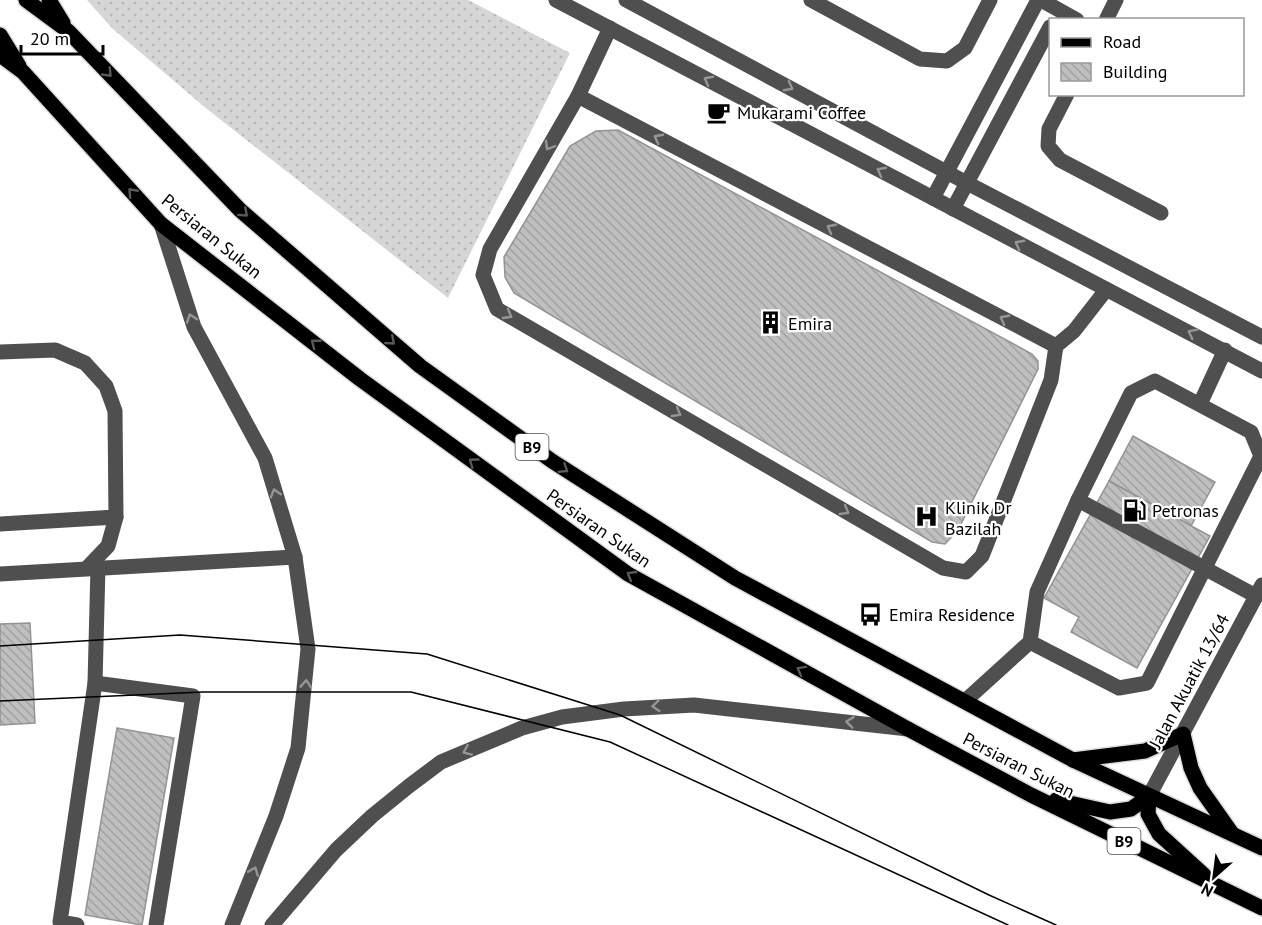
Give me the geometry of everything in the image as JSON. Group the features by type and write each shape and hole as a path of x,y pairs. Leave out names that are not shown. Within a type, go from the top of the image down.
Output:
{"main road":[{"name":"Persiaran Sukan","path":"26,0 68,31 240,210 420,366 552,461 735,578 1073,760 1262,848"},
{"path":"49,0 68,31"},
{"path":"0,35 22,72"},
{"name":"Persiaran Sukan","path":"0,56 22,72 161,224 360,379 628,574 1031,795 1262,908"},
{"path":"1073,760 1145,751 1183,734 1191,768 1200,788 1232,834"},
{"path":"1031,795 1110,812 1131,809 1149,796"},
{"path":"1149,796 1148,814 1159,834 1216,886"}],"street":[{"path":"626,0 967,183 1262,337"},
{"path":"811,0 920,59 947,61 965,48 990,0"},
{"path":"933,198 1040,0 1074,18"},
{"path":"1107,18 1116,0"},
{"path":"566,2 610,28 1262,371"},
{"path":"610,28 578,96 490,249 483,275 497,309 943,568 966,572 982,556 1051,380 1056,346 1074,331 1106,290"},
{"path":"953,209 1049,29"},
{"path":"578,96 1056,346"},
{"path":"1066,96 1048,129 1048,146 1060,160 1161,213"},
{"path":"161,224 194,327 265,458 295,557 308,649 298,748 276,816 232,925"},
{"path":"0,352 55,350 85,363 106,386 115,411 116,517 108,546 92,567 95,683 60,922 77,925"},
{"path":"1200,404 1225,350"},
{"path":"964,701 1030,642 1037,592 1078,500 1131,393 1155,381 1251,432 1261,456 1147,683 1119,688 1030,642"},
{"path":"1078,500 1204,567 1259,591"},
{"path":"0,524 116,517"},
{"path":"0,574 295,557"},
{"name":"Jalan Akuatik 13/64","path":"1149,796 1259,591"},
{"path":"95,683 193,696 156,925"},
{"path":"272,925 336,850 408,786 441,762 522,728 562,717 634,708 694,705 908,729"}],"shaded area":[{"path":"87,0 468,0 570,53 448,298 207,109 113,29"}],"building":[{"name":"Emira","path":"618,130 1032,354 1038,361 1038,369 958,530 945,544 932,542 514,293 505,277 504,257 570,146 596,131"},
{"path":"1133,436 1215,482 1191,526 1109,481"},
{"path":"1109,481 1210,536 1137,668 1071,632 1079,617 1044,598"},
{"path":"30,623 35,723 0,725 0,624"},
{"path":"117,728 174,738 142,925 85,915"}],"tram line":[{"path":"0,646 180,635 427,654 620,715 989,895 1056,925"},
{"path":"0,701 203,692 411,692 610,742 1008,925"}],"place":[{"name":"Mukarami Coffee","path":"719,112"},
{"name":"Emira","path":"770,323"},
{"name":"Petronas","path":"1134,510"},
{"name":"Klinik Dr Bazilah","path":"927,517"},
{"name":"Emira Residence","path":"871,614"}]}
